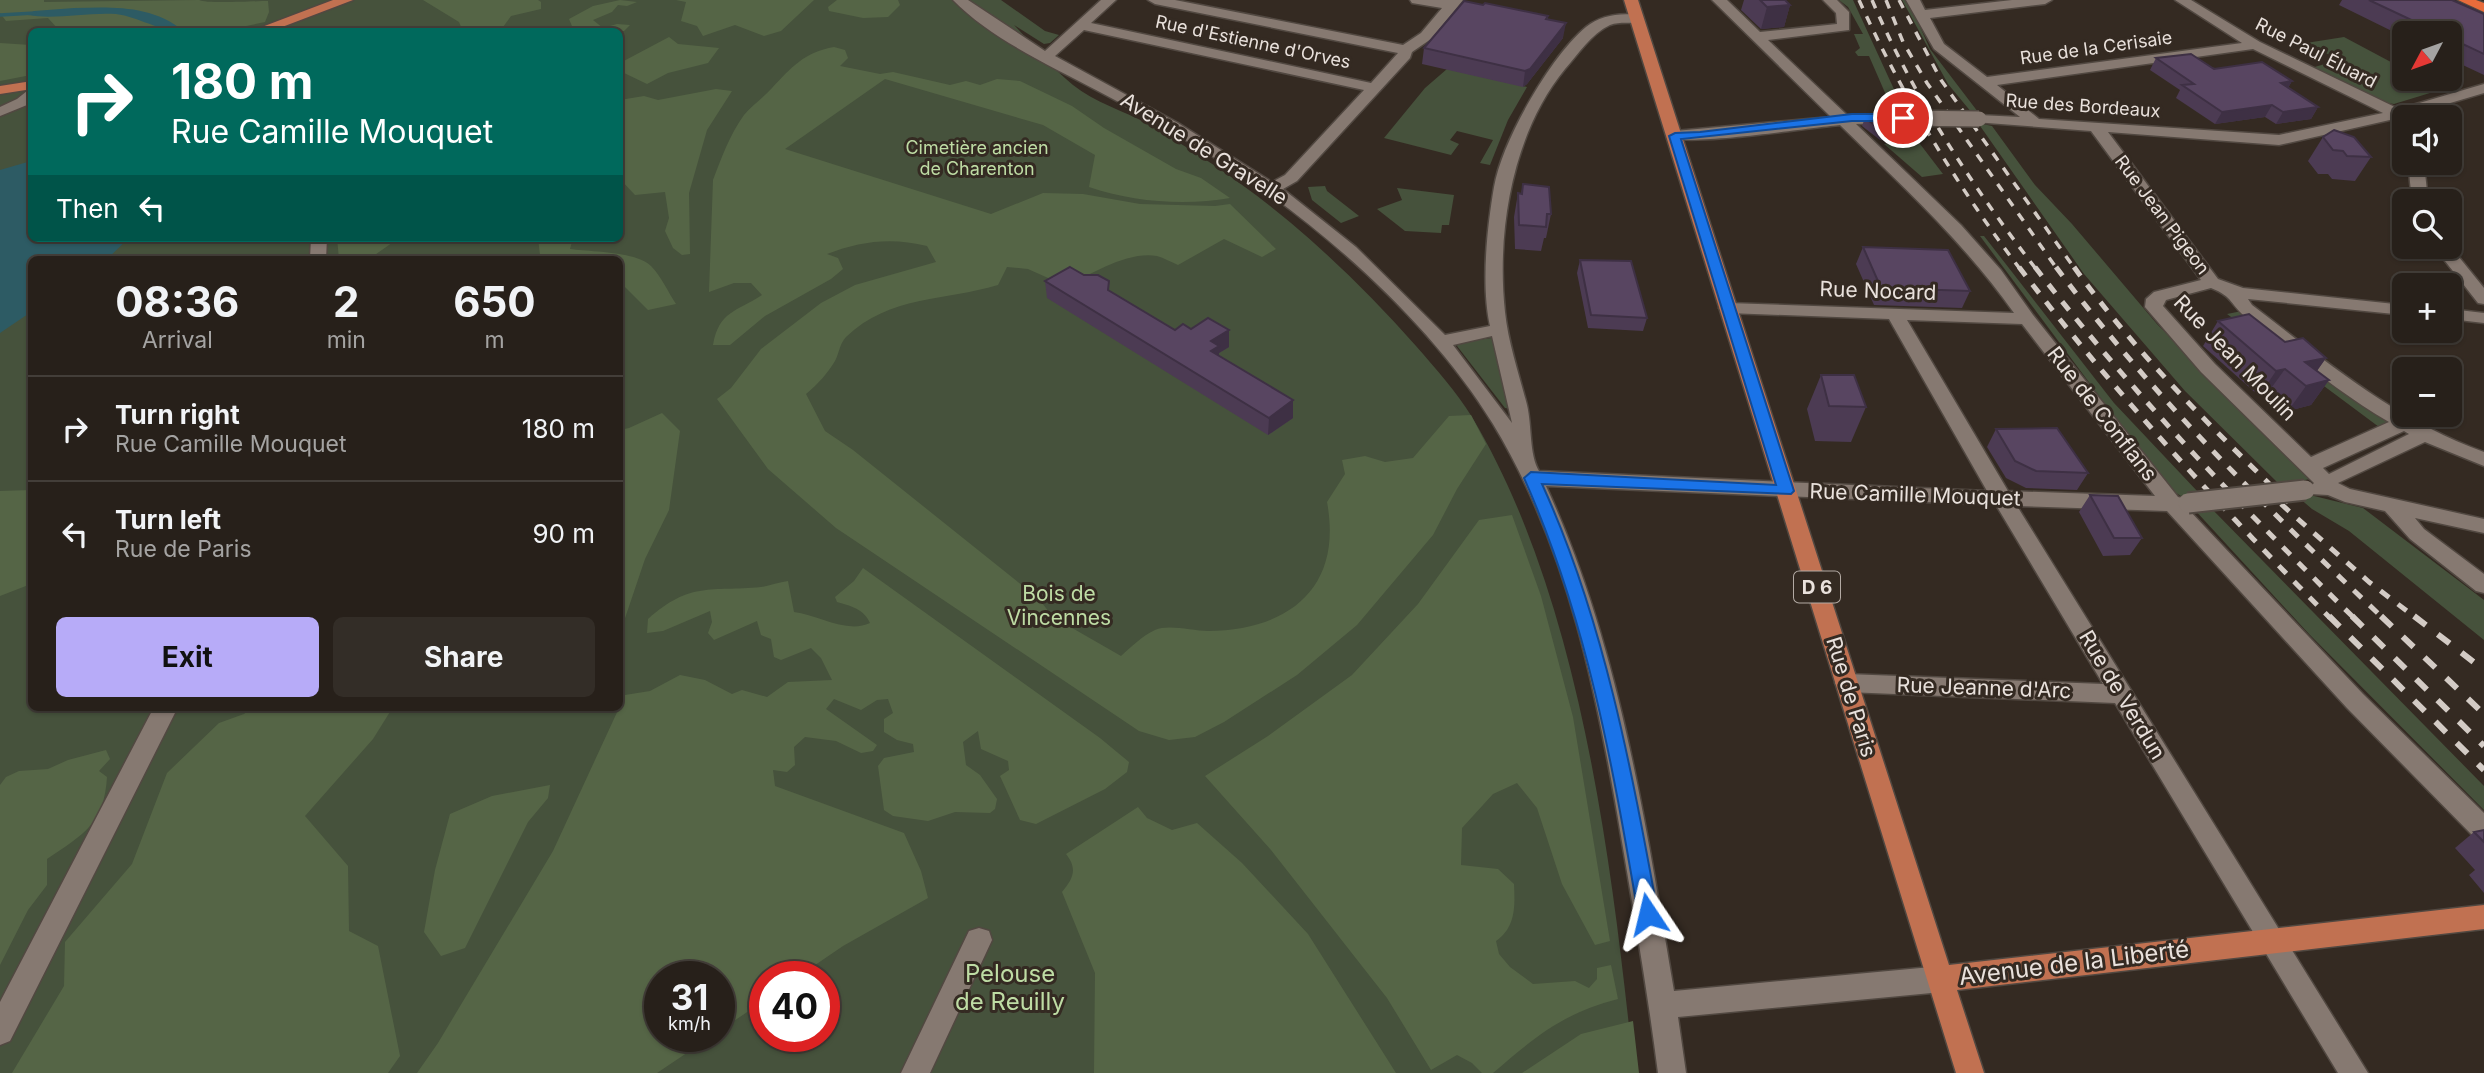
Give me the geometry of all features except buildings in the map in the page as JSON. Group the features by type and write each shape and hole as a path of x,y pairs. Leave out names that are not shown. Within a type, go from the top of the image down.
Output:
{"highway":[{"path":"2465,0 2484,8"}],"main road":[{"path":"266,28 346,0"},
{"name":"Rue de Paris","path":"1631,0 1970,1073"},
{"path":"2453,9 2484,22"},
{"path":"0,90 28,86"},
{"name":"Avenue de la Liberté","path":"1942,979 1993,971 2484,917"}],"street":[{"name":"Avenue de Gravelle","path":"960,0 1045,58 1154,115 1272,189 1303,212 1375,273 1512,425 1555,531 1591,638 1604,688 1619,751 1663,1005 1672,1073"},
{"path":"1045,58 1109,0"},
{"path":"1155,0 1408,47"},
{"path":"1272,189 1290,178 1405,55 1408,47 1426,36 1444,17 1453,3 1417,0"},
{"name":"Rue de Conflans","path":"1719,0 1955,228 2180,504 2355,701 2484,830"},
{"path":"1756,37 1844,27 1842,12 1830,0"},
{"path":"1913,0 1939,46 2032,120"},
{"path":"1920,15 2045,0"},
{"name":"Rue Paul Éluard","path":"2182,0 2255,45 2392,112"},
{"path":"1512,425 1494,278 1502,186 1510,159 1543,87 1591,30 1611,19 1637,19"},
{"name":"Rue d'Estienne d'Orves","path":"1082,24 1374,88"},
{"name":"Rue de la Cerisaie","path":"1985,82 2255,45"},
{"name":"Rue des Bordeaux","path":"2435,105 2484,89"},
{"path":"0,113 22,103 28,96"},
{"name":"Rue des Bordeaux","path":"1675,136 1842,119 1903,118 2032,120 2279,140 2392,118"},
{"name":"Rue Jean Pigeon","path":"2095,126 2212,283 2233,291 2392,309"},
{"path":"2452,259 2484,299"},
{"name":"Rue Jean Moulin","path":"2212,283 2160,296 2155,299 2154,307 2208,368 2313,463"},
{"path":"2233,291 2246,309 2300,350 2392,412"},
{"name":"Rue Nocard","path":"1728,308 2027,319"},
{"name":"Rue de Verdun","path":"1895,314 2001,497 2354,1073"},
{"path":"2462,315 2484,318"},
{"path":"1439,342 1500,329"},
{"path":"2395,427 2313,463 2335,482 2345,495 2484,526"},
{"path":"2414,427 2458,452 2484,459"},
{"path":"2335,482 2425,434"},
{"name":"Rue Camille Mouquet","path":"1528,470 1786,491 2180,504 2305,490 2335,482"},
{"path":"2387,505 2417,534 2484,585"},
{"name":"Rue Jeanne d'Arc","path":"1847,683 2121,694"},
{"path":"0,1031 164,711"},
{"path":"915,1073 979,940"},
{"name":"Avenue de la Liberté","path":"1663,1005 1942,979"}],"green space":[{"name":"Bois de Vincennes","path":"0,0 1001,0 1045,31 1059,35 1050,43 1044,44 1014,25 1050,64 1081,91 1148,124 1204,158 1308,237 1356,282 1401,330 1446,380 1472,417 1509,489 1540,567 1565,650 1586,735 1602,821 1634,1073 0,1073"},
{"path":"0,0 268,1 269,12 265,22 236,28 57,28 48,18 6,21 0,13"},
{"path":"423,0 541,2 541,9 511,16 503,27 462,28 459,22"},
{"path":"620,0 637,2 627,6 618,5 612,12 593,20 603,28 573,28 569,19 593,6"},
{"path":"676,0 814,0 781,31 764,36 735,25 703,36 697,26 681,21 686,2"},
{"path":"837,0 898,0 900,5 888,17 863,18 829,11 828,7"},
{"path":"1839,0 1853,0 1904,111 1893,111 1869,56 1858,56 1855,52 1860,48 1854,34 1863,34 1848,7"},
{"path":"1902,0 1908,0 1930,49 1978,112 1972,113 1948,84"},
{"path":"617,24 630,25 624,31 623,28 603,28"},
{"path":"669,37 678,44 719,48 708,63 668,73 647,84 623,72 623,61"},
{"path":"2344,37 2392,63 2392,91 2436,91 2394,104 2381,102 2311,68 2339,60 2306,43"},
{"path":"0,43 28,45 28,76 0,81"},
{"path":"834,47 845,50 848,58 840,66 880,74 893,72 950,85 966,81 980,85 997,79 1020,81 1072,106 1104,128 1176,169 1201,178 1230,198 1195,202 1159,201 1123,196 1089,187 1095,155 1043,125 885,79 785,149 991,214 1043,193 1083,194 1140,204 1230,204 1276,249 1262,257 1224,239 1178,265 1157,256 1134,257 1066,286 1028,269 1007,267 998,285 899,306 863,323 844,339 832,366 806,394 825,431 853,450 1038,598 1053,617 1121,656 1146,635 1161,628 1208,631 1237,629 1263,623 1304,598 1318,580 1327,558 1330,532 1327,502 1345,474 1342,460 1365,456 1385,462 1413,458 1449,416 1471,415 1486,444 1457,489 1433,535 1357,625 1297,675 1224,722 1195,737 1169,740 1139,731 836,528 768,469 717,399 731,388 761,349 821,303 855,285 936,262 927,246 889,241 864,243 827,254 838,258 843,269 831,279 765,316 730,345 713,345 724,319 762,295 751,283 734,283 709,292 713,180 723,155 734,130 750,108 799,62 814,53"},
{"path":"1447,69 1527,87 1508,120 1490,165 1480,163 1493,140 1457,131 1450,140 1459,144 1451,155 1384,138 1425,88"},
{"path":"716,89 732,91 707,130 689,193 690,254 682,255 673,248 665,231 669,218 665,192 635,195 623,182 623,100 644,96 658,100"},
{"path":"1978,123 1992,126 2035,185 2157,324 2310,479 2280,485 2185,391 2084,274"},
{"path":"1917,140 1943,174 1922,177 1884,144"},
{"path":"1325,186 1327,191 1359,216 1341,223 1312,200 1308,187"},
{"path":"1397,188 1454,195 1449,225 1442,225 1441,233 1405,231 1377,209 1402,200"},
{"path":"1980,236 1984,236 2114,403 2198,492 2181,496 2176,493 2120,424"},
{"path":"337,242 393,242 373,256 339,256"},
{"path":"538,242 572,242 570,249 635,257 651,266 658,274 676,304 648,310 623,285 623,256 540,255"},
{"path":"2242,311 2392,418 2392,421 2379,427 2227,314"},
{"path":"1495,339 1511,409 1505,408 1457,346 1458,343"},
{"path":"662,413 680,431 669,510 645,559 623,624 623,429"},
{"path":"28,490 28,585 0,596 0,491"},
{"path":"2310,495 2363,508 2484,600 2484,640 2349,531 2312,509 2298,497"},
{"path":"2210,507 2484,786 2484,810 2309,634 2193,508"},
{"path":"1512,515 1541,596 1573,717 1610,941 1595,945 1562,884 1537,808 1517,783 1493,794 1462,828 1461,865 1498,869 1514,884 1511,923 1496,941 1499,954 1510,967 1533,984 1575,981 1589,988 1597,979 1597,968 1611,965 1618,999 1565,1019 1493,1073 1482,1073 1472,1063 1457,1055 1431,1070 1387,998 1271,850 1205,776 1268,736 1352,675 1418,604 1479,520"},
{"path":"863,568 1100,738 1129,762 1127,772 1105,789 1036,824 1020,820 1000,776 1009,770 1008,761 981,749 978,731 963,742 966,765 980,775 997,799 995,809 990,813 955,812 928,821 893,816 884,810 878,766 884,758 914,752 913,744 897,740 884,732 884,719 893,713 888,699 877,700 861,710 834,699 826,709 877,745 873,751 861,753 836,741 805,737 794,747 795,765 787,772 773,770 775,786 904,833 921,871 928,898 821,961 749,961 749,1011 735,1020 735,961 644,961 644,1052 688,1052 657,1073 417,1073 438,1043 553,851 618,711 623,711 625,695 650,691 680,675 705,680 732,694 742,690 767,697 788,682 832,680 821,658 811,648 781,660 774,657 771,639 761,635 757,621 714,640 708,633 712,622 710,611 663,631 647,633 648,619 663,607 689,593 761,587 788,581 794,612 842,625 861,626 870,623 861,611 837,602 835,597 854,581"},
{"path":"248,711 390,711 373,739 305,816 348,866 349,931 378,946 400,1056 388,1073 12,1073 64,986 65,942 132,864 167,773 219,723"},
{"path":"106,750 110,759 99,771 107,777 102,806 90,826 47,859 47,885 28,910 0,965 0,785 6,777 19,771 48,769 68,760"},
{"path":"550,785 548,798 528,822 465,948 441,956 424,932 435,870 450,814 492,796"},
{"path":"1138,807 1147,818 1172,830 1197,823 1242,863 1308,934 1396,1073 1094,1073 1095,973 1062,892 1073,874 1072,864 1066,854"},
{"path":"1633,1021 1639,1073 1522,1073 1581,1034"}],"water":[{"path":"74,8 132,9 159,16 179,28 163,28 116,14 49,17 28,15 34,11"},
{"path":"28,162 28,242 125,242 110,256 28,256 28,314 0,333 0,170"}],"waterway":[{"path":"0,15 35,13"}],"railway":[{"path":"1859,0 1893,70 1932,139 1974,205 2020,269"},
{"path":"1872,0 1906,71 1945,139 2036,269"},
{"path":"1886,0 1903,42 1927,83 2057,269"},
{"path":"1899,0 1941,80 2075,269"},
{"path":"2019,267 2130,404 2248,534 2330,618"},
{"path":"2035,267 2110,359 2188,448 2352,616"},
{"path":"2056,267 2131,361 2171,406 2253,493 2383,618"},
{"path":"2074,267 2150,362 2292,506"},
{"path":"2281,504 2369,582 2416,618"},
{"path":"2329,616 2484,770"},
{"path":"2352,616 2484,746"},
{"path":"2381,616 2484,714"},
{"path":"2414,616 2484,670"}],"route":[{"path":"1648,914 1619,751 1591,638 1555,531 1531,478 1786,491 1675,136 1700,136 1852,118 1903,118"}],"park label":[{"name":"Cimetière ancien de Charenton","path":"977,158"},
{"name":"Pelouse de Reuilly","path":"1010,988"}]}
